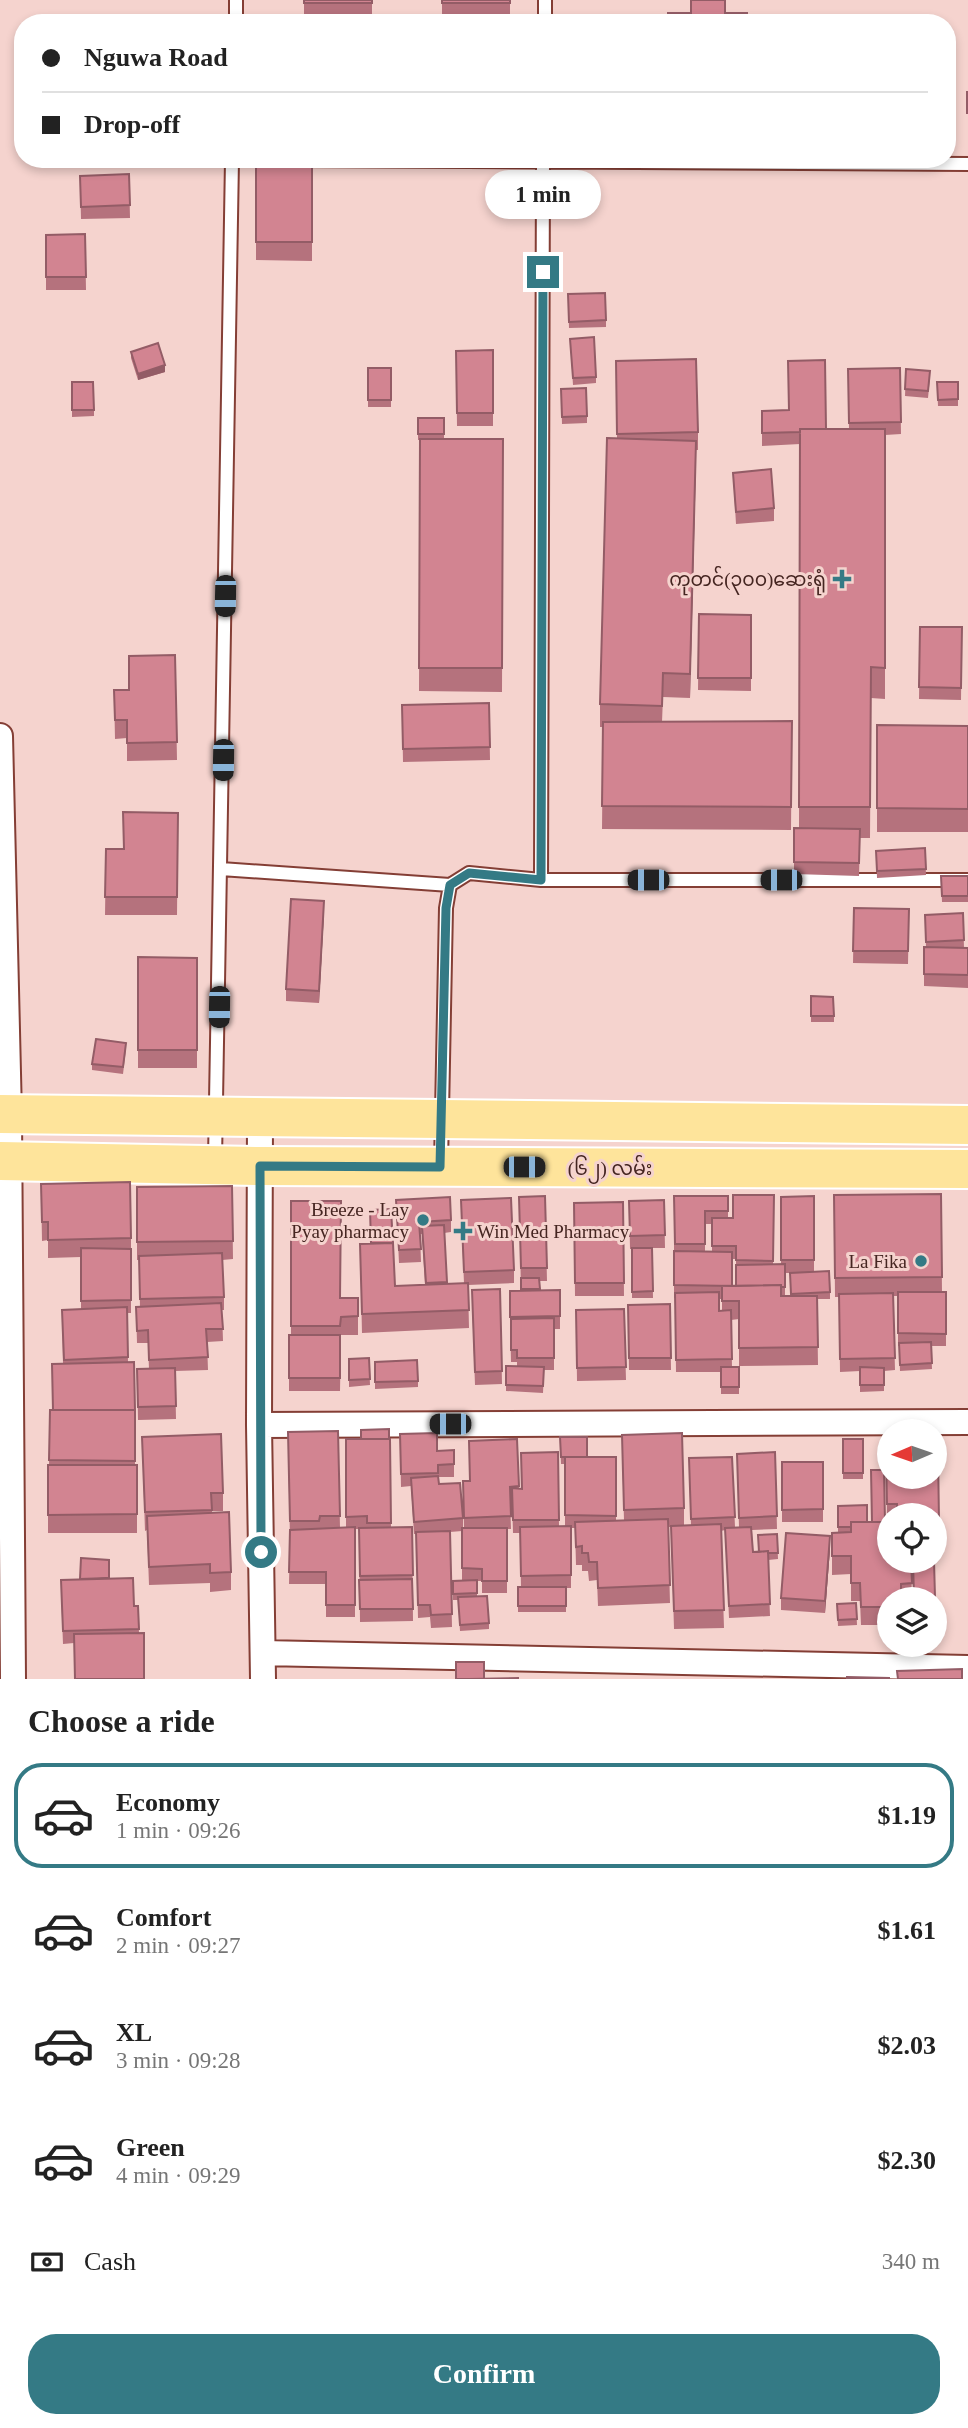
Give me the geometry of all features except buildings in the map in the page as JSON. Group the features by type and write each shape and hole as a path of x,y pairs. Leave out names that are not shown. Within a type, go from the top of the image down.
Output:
{"main road":[{"path":"5,1114 968,1125"},
{"name":"(၆၂) လမ်း","path":"5,1161 260,1166 968,1169"}],"street":[{"path":"0,736 7,1578 13,1679"},
{"path":"260,1118 259,1425 263,1679"},
{"path":"259,1425 968,1422"},
{"path":"263,1653 968,1668"}],"lane":[{"path":"215,1164 232,168"},
{"path":"541,880 543,168"},
{"path":"221,869 450,885 469,873 541,880 968,880"},
{"path":"440,1167 446,908 450,885"}],"place":[{"name":"ကုတင်(၃၀၀)ဆေးရုံ","path":"842,579"},
{"name":"Breeze - Lay Pyay pharmacy","path":"423,1220"},
{"name":"Win Med Pharmacy","path":"463,1231"},
{"name":"La Fika","path":"921,1261"}],"route":[{"path":"261,1552 260,1166 440,1167 446,908 450,885 469,873 541,880 543,272"}]}
